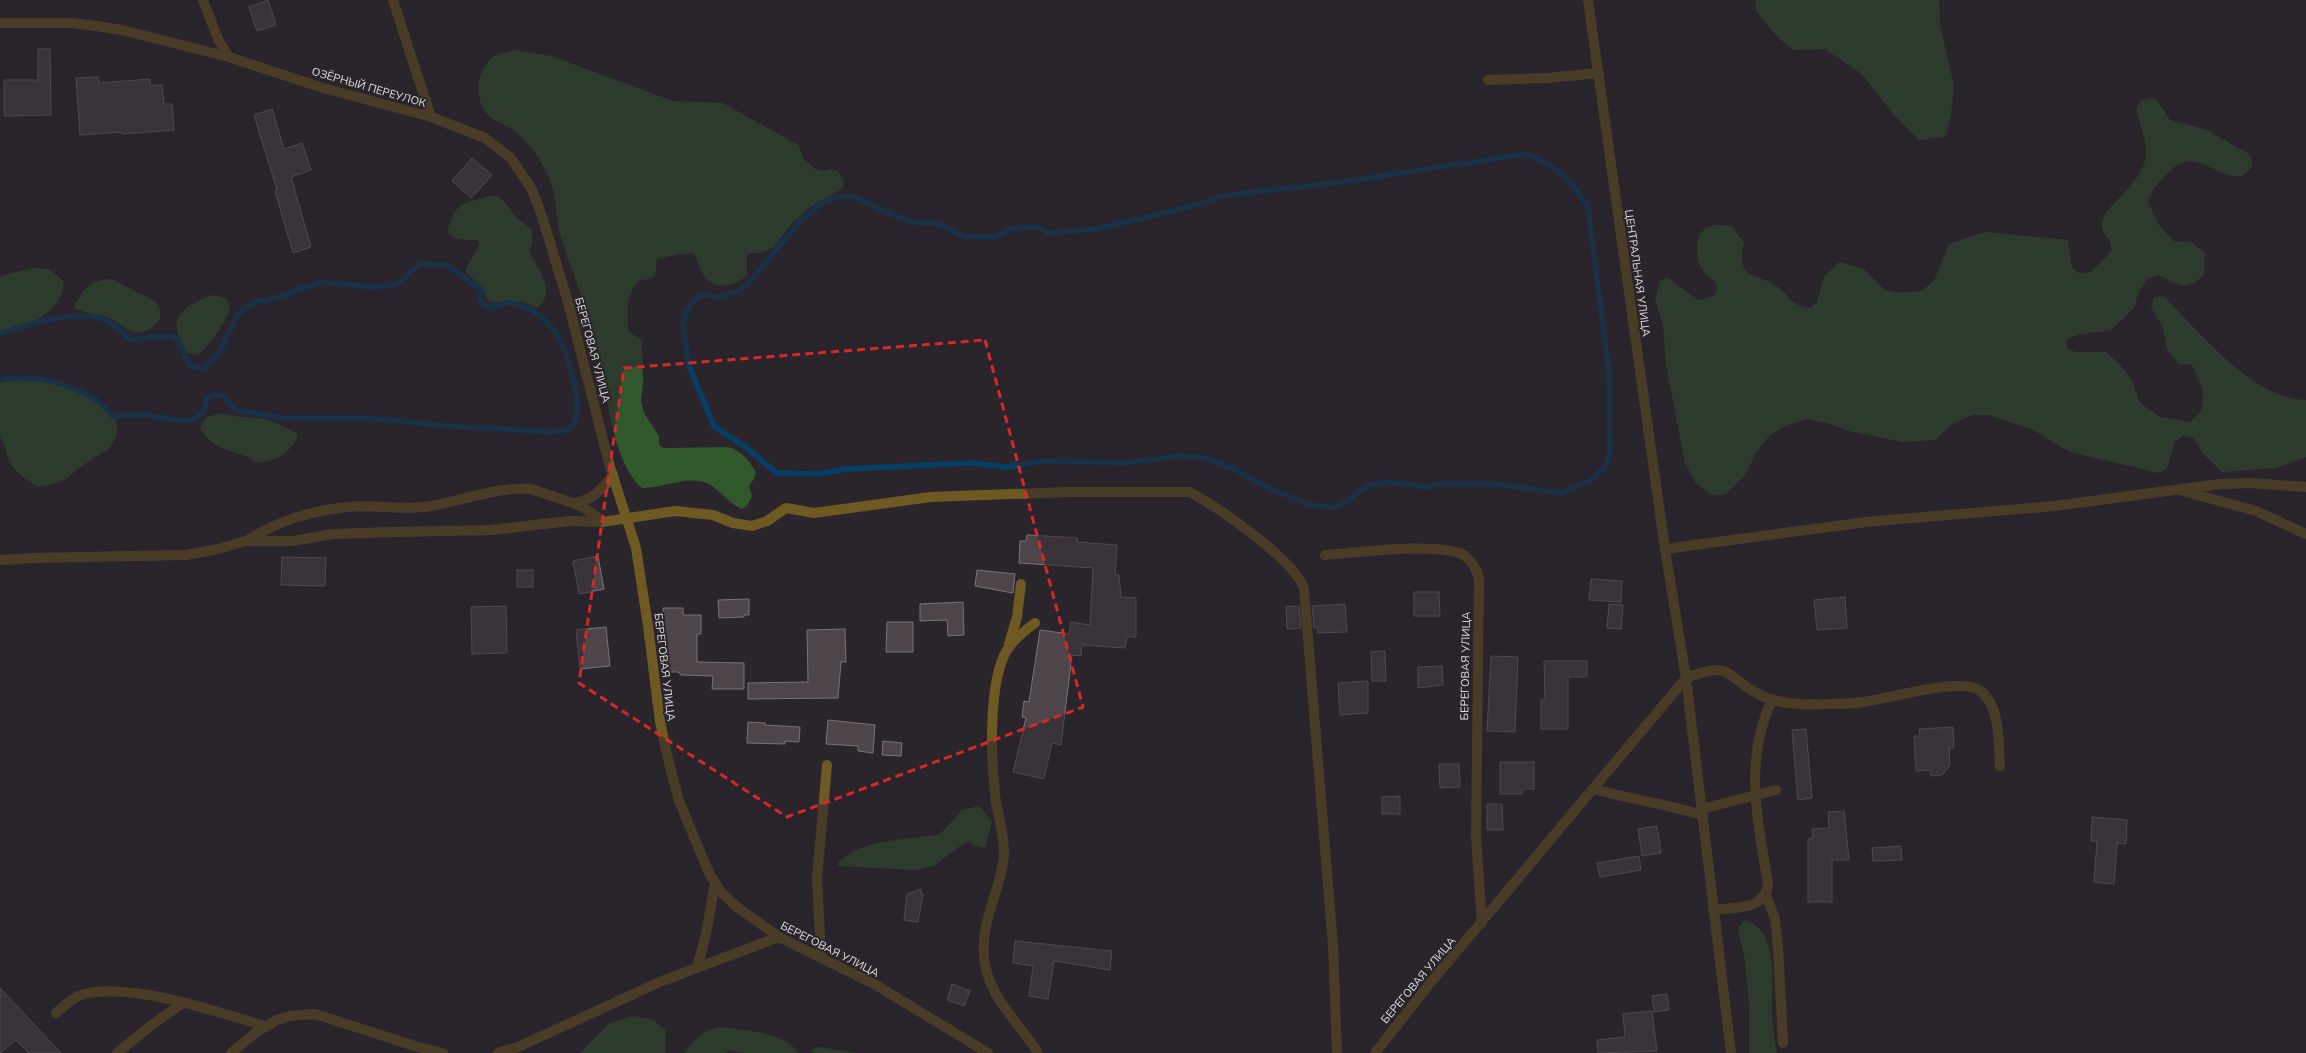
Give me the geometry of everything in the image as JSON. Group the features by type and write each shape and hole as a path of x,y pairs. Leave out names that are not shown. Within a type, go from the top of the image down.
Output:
{"street":[{"path":"203,0 218,39 229,57"},
{"path":"393,0 431,118"},
{"name":"ЦЕНТРАЛЬНАЯ УЛИЦА","path":"1588,0 1665,549 1686,678 1730,1053"},
{"name":"ОЗЁРНЫЙ ПЕРЕУЛОК","path":"0,23 72,23 122,30 229,57 320,87 431,118 485,138 499,147"},
{"path":"1488,80 1548,78 1599,73"},
{"name":"БЕРЕГОВАЯ УЛИЦА","path":"499,147 520,168 531,188 548,233 613,474 628,519 640,575 660,722 668,763 689,825 715,883 737,907 779,937 821,956 876,985 988,1053"},
{"path":"576,503 592,498 599,493 613,474"},
{"path":"1665,549 1866,522 2054,506 2177,490 2252,483 2306,487"},
{"path":"0,560 186,555 218,549 246,541 276,524 349,507 394,509 429,506 512,489 530,489 576,503 593,512 602,522"},
{"path":"246,541 293,541 332,534 492,530 569,521 602,522 675,511 713,515 742,525 752,526 768,521 786,508 814,512 931,497 1178,490 1189,492 1201,497 1228,516 1289,565 1302,580 1304,589 1333,946 1337,1053"},
{"path":"2177,490 2256,511 2306,534"},
{"name":"БЕРЕГОВАЯ УЛИЦА","path":"1325,555 1368,552 1446,550 1465,557 1477,570 1479,579 1476,837 1482,923"},
{"path":"1021,584 1017,617 1000,665 992,720 995,794 1003,829 1003,858 986,924 984,959 993,990 1038,1053"},
{"path":"1006,651 1014,641 1035,623"},
{"path":"1686,678 1703,672 1722,670 1735,676 1752,690 1772,700 1803,704 1862,703 1946,686 1973,687 1983,693 1992,707 2000,766"},
{"name":"БЕРЕГОВАЯ УЛИЦА","path":"1375,1053 1686,678"},
{"path":"1772,700 1762,723 1755,754 1754,796 1768,884 1766,895 1775,919 1778,946 1783,1043"},
{"path":"821,956 817,878 826,765"},
{"path":"1594,789 1620,796 1702,812 1776,790"},
{"path":"697,968 706,934 715,883"},
{"path":"1713,910 1751,906 1766,895"},
{"path":"498,1053 518,1046 697,968 779,937"},
{"path":"56,1013 83,994 138,994 183,1003 265,1026"},
{"path":"118,1053 153,1024 183,1003"},
{"path":"231,1053 265,1026 290,1016 315,1014 418,1047 443,1053"}],"highlighted area":[{"path":"985,340 1083,707 787,817 579,683 624,368"}],"green space":[{"path":"1755,0 1939,0 1940,24 1954,86 1951,115 1946,136 1919,140 1890,110 1862,74 1825,49 1794,50 1779,39 1756,11"},
{"path":"514,50 551,56 673,101 723,103 798,145 804,159 815,169 824,171 831,169 838,171 844,181 842,189 810,207 793,222 774,247 763,252 747,254 747,275 742,279 730,285 724,286 713,283 708,280 702,272 694,254 682,254 657,259 655,276 650,279 640,280 635,285 630,297 627,311 629,332 642,340 643,383 641,401 644,413 659,436 659,445 664,448 728,447 738,451 748,460 756,472 754,479 749,486 752,496 747,506 742,509 732,503 712,486 700,481 683,481 642,488 631,476 623,460 611,422 597,346 585,304 561,237 551,183 540,161 525,140 507,126 490,117 483,108 480,100 479,83 485,66 496,55"},
{"path":"2151,98 2157,100 2170,120 2207,130 2249,154 2253,163 2247,173 2239,176 2221,172 2201,163 2191,161 2181,163 2178,164 2159,182 2148,202 2159,225 2173,241 2191,242 2205,253 2204,275 2197,281 2186,286 2182,286 2158,275 2148,279 2139,291 2134,308 2111,330 2077,335 2066,340 2068,350 2078,352 2106,352 2119,363 2132,381 2140,403 2160,417 2190,422 2202,410 2203,390 2192,365 2179,364 2167,349 2162,326 2151,307 2154,297 2164,296 2210,344 2247,376 2267,389 2286,397 2306,400 2306,457 2276,468 2222,472 2205,456 2193,438 2183,436 2175,441 2167,469 2159,473 2070,452 2031,429 1988,415 1973,415 1952,424 1935,440 1903,442 1849,431 1827,423 1807,419 1788,425 1770,435 1756,453 1746,474 1726,494 1713,496 1696,484 1685,463 1666,365 1663,324 1655,300 1660,280 1668,278 1698,300 1714,296 1717,285 1703,271 1698,258 1698,242 1703,231 1712,226 1732,226 1744,243 1742,255 1745,270 1750,274 1778,287 1794,303 1811,308 1817,302 1824,276 1839,262 1864,269 1885,290 1901,293 1921,291 1934,281 1949,244 1985,232 2068,240 2072,268 2078,273 2091,272 2111,252 2110,243 2102,229 2102,222 2110,207 2140,173 2144,164 2146,146 2136,109 2141,100"},
{"path":"489,196 498,197 501,199 515,216 532,230 532,244 529,249 546,286 546,294 543,301 537,308 521,301 491,302 486,298 484,289 465,271 480,243 478,240 458,239 447,232 453,215 460,206 465,203"},
{"path":"33,268 49,269 64,282 57,303 50,311 41,317 0,334 0,276"},
{"path":"112,279 156,302 160,310 160,319 152,327 145,332 138,333 104,316 84,312 74,307 81,294 92,283"},
{"path":"213,295 226,298 230,310 217,334 198,355 187,353 177,329 179,316 194,303"},
{"path":"15,376 66,387 86,395 102,404 113,416 117,430 111,446 85,463 67,478 57,483 38,487 23,477 11,464 4,443 0,437 0,380"},
{"path":"221,413 272,421 298,434 293,445 284,454 272,460 260,462 256,461 219,447 208,439 200,427 207,417"},
{"path":"979,806 992,821 985,848 973,845 969,841 964,843 934,866 916,870 838,866 839,861 850,853 874,844 940,834 962,810"},
{"path":"1744,920 1755,925 1763,933 1768,943 1771,955 1773,1022 1777,1053 1749,1053 1749,1002 1744,955 1738,929"},
{"path":"633,1016 652,1019 666,1030 665,1053 580,1053 610,1023"},
{"path":"721,1027 752,1031 774,1036 784,1040 799,1053 746,1053 729,1050 724,1053 685,1053 695,1039 709,1030"},
{"path":"818,1047 858,1053 813,1053 812,1050"}],"building":[{"path":"268,0 276,25 257,31 249,7"},
{"path":"38,49 50,49 51,115 4,116 4,80 38,80"},
{"path":"98,77 99,83 150,79 150,86 162,85 164,104 172,104 174,130 122,134 122,132 80,135 76,78"},
{"path":"272,109 284,149 302,143 311,170 291,177 311,247 293,253 275,191 277,190 254,115"},
{"path":"472,158 492,175 471,198 452,181"},
{"path":"1027,535 1078,538 1077,542 1117,545 1115,575 1119,575 1121,597 1136,598 1136,637 1127,637 1125,648 1082,645 1081,656 1072,655 1061,745 1052,743 1044,779 1013,772 1026,718 1022,717 1024,701 1029,702 1040,630 1069,634 1071,622 1090,625 1093,568 1019,563 1020,541 1026,541"},
{"path":"598,556 604,589 579,594 573,561"},
{"path":"282,557 326,558 325,586 281,585"},
{"path":"517,570 533,570 533,587 517,587"},
{"path":"977,570 1015,574 1013,593 975,586"},
{"path":"1591,579 1622,581 1621,602 1589,600"},
{"path":"1414,592 1439,592 1440,616 1414,616"},
{"path":"1845,597 1847,628 1817,630 1814,600"},
{"path":"749,599 749,615 744,615 744,617 719,618 718,600"},
{"path":"963,602 964,635 948,636 947,620 920,621 920,604"},
{"path":"1345,604 1347,632 1318,633 1318,627 1314,628 1312,606"},
{"path":"1609,604 1623,605 1621,629 1607,628"},
{"path":"506,606 507,653 472,654 471,607"},
{"path":"1299,606 1301,628 1287,629 1286,607"},
{"path":"663,608 683,608 683,615 701,615 701,634 697,634 697,662 744,663 744,689 712,689 713,676 681,675 678,672 666,672"},
{"path":"887,622 913,622 913,652 886,652"},
{"path":"606,627 610,666 580,669 576,630"},
{"path":"845,629 846,662 841,662 838,698 748,699 748,683 808,682 807,630"},
{"path":"1385,651 1386,681 1372,681 1371,652"},
{"path":"1491,656 1518,657 1515,732 1487,731"},
{"path":"1544,661 1587,661 1587,677 1568,677 1568,729 1541,729 1541,699 1545,699"},
{"path":"1442,666 1443,685 1418,688 1418,667"},
{"path":"1368,681 1368,713 1340,715 1338,683"},
{"path":"828,720 875,725 873,753 858,751 858,746 826,744"},
{"path":"748,722 765,723 765,725 800,727 799,742 785,741 785,744 747,743"},
{"path":"1953,727 1954,748 1949,748 1950,765 1942,775 1931,776 1930,770 1916,771 1914,736 1920,736 1919,729"},
{"path":"1806,729 1812,798 1798,800 1792,730"},
{"path":"883,741 902,743 901,756 882,755"},
{"path":"1500,762 1534,762 1534,789 1522,789 1522,794 1500,794"},
{"path":"1439,764 1459,764 1460,787 1440,788"},
{"path":"1400,796 1400,814 1382,814 1382,797"},
{"path":"1487,804 1502,804 1503,830 1487,830"},
{"path":"1844,811 1849,860 1832,860 1832,902 1808,902 1808,839 1813,838 1812,829 1829,828 1828,812"},
{"path":"2092,817 2127,820 2126,844 2117,843 2114,884 2094,882 2097,841 2091,841"},
{"path":"1657,826 1661,853 1642,856 1638,829"},
{"path":"1901,846 1902,860 1873,861 1872,848"},
{"path":"1639,856 1641,870 1600,877 1597,863"},
{"path":"921,889 921,894 923,894 918,922 904,920 907,894"},
{"path":"1015,941 1112,951 1110,970 1054,961 1048,999 1029,996 1033,966 1013,963"},
{"path":"952,984 970,991 964,1006 947,1000"},
{"path":"0,988 61,1053 29,1053 16,1040 0,1053"},
{"path":"1667,994 1669,1010 1654,1012 1652,996"},
{"path":"1652,1011 1657,1051 1598,1053 1597,1040 1625,1037 1623,1014"}],"waterway":[{"path":"1526,154 1536,158 1562,174 1576,189 1588,207 1609,372 1610,453 1606,466 1590,481 1560,493 1495,484 1440,484 1427,487 1387,482 1369,486 1358,492 1347,502 1336,507 1309,505 1271,489 1232,468 1201,457 1178,456 1125,463 1044,461 1006,467 971,463 846,469 820,474 777,473 744,446 714,426 689,366 683,326 686,313 691,304 698,297 707,294 717,298 739,291 748,284 802,219 821,204 837,197 855,197 911,222 940,224 960,235 968,237 995,237 1010,230 1023,227 1038,227 1048,233 1097,229 1196,205 1227,195 1335,183 1526,154"},
{"path":"0,334 48,320 74,316 96,317 110,323 130,339 171,336 176,338 191,367 204,368 219,353 238,315 245,308 258,302 282,296 314,284 324,282 371,287 394,285 403,280 412,270 422,264 447,265 481,290 480,299 484,306 493,307 508,303 519,304 536,313 550,325 560,340 571,369 576,394 577,415 570,428 553,432 449,426 369,418 283,418 235,410 222,395 212,395 209,397 203,413 189,422 147,415 113,416 95,399 61,384 24,378 0,380"}]}
